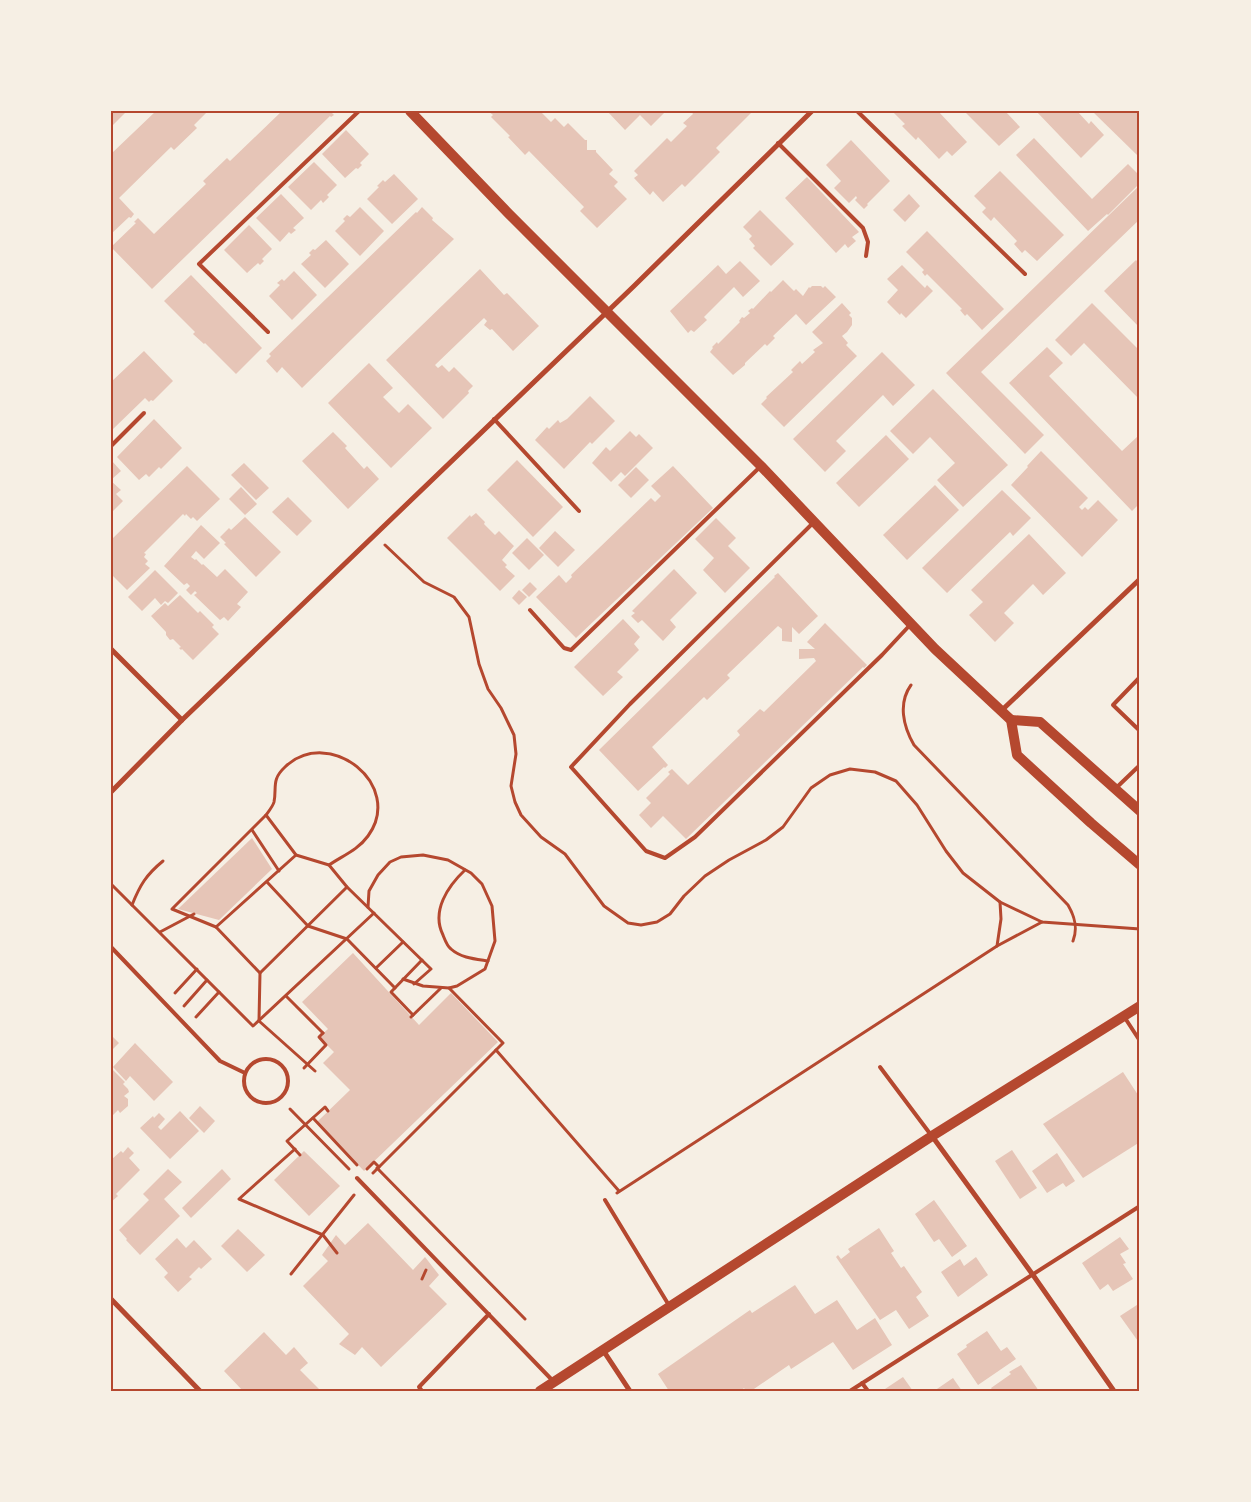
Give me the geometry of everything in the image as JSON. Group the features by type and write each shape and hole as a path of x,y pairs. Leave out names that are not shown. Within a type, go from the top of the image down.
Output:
{"main road":[{"path":"410,111 509,214 761,466 912,624 1001,712 1011,720 1040,722 1140,811"},
{"path":"1011,720 1017,755 1140,865"},
{"path":"540,1391 932,1136 1140,1006"}],"street":[{"path":"111,792 182,720 812,111"},
{"path":"1001,712 1140,579"},
{"path":"111,648 182,720"},
{"path":"932,1136 1034,1275 1114,1391"},
{"path":"111,1299 200,1391"},
{"path":"603,1350 630,1391"}],"lane":[{"path":"268,332 199,264 359,111"},
{"path":"857,111 1025,274"},
{"path":"778,143 863,228 868,242 866,256"},
{"path":"111,446 144,412"},
{"path":"494,419 579,511"},
{"path":"530,610 564,648 571,650 761,466"},
{"path":"814,521 630,704 571,767 646,851 665,858 695,837 912,624"},
{"path":"1140,677 1112,705 1140,731"},
{"path":"1116,788 1140,765"},
{"path":"111,948 220,1061 245,1073"},
{"path":"1123,1016 1140,1042"},
{"path":"262,1060 276,1062 286,1072 287,1086 280,1099 266,1104 259,1102 253,1099 244,1087 245,1073 255,1062 262,1060"},
{"path":"880,1067 932,1136"},
{"path":"357,1178 554,1382"},
{"path":"605,1200 670,1306"},
{"path":"850,1391 1140,1206"},
{"path":"422,1391 419,1387 489,1314"},
{"path":"862,1383 868,1391"}],"path":[{"path":"373,535 424,582 454,597 469,617 479,664 488,689 501,708 514,735 516,754 511,786 515,802 521,814 541,837 565,854 604,906 628,923 641,926 656,922 670,914 684,896 705,876 729,860 766,840 783,827 811,788 830,775 850,769 875,772 896,781 917,805 963,873 1000,902 1042,922 1140,929"},
{"path":"912,685 907,690 903,708 908,735 914,745 1064,900 1073,914 1076,925 1073,941"},
{"path":"260,972 216,928 172,909 266,815 274,803 276,780 283,769 292,760 310,753 321,752 351,762 363,772 373,785 377,797 379,810 376,822 368,836 356,849 329,865"},
{"path":"266,815 296,856 329,865 347,887 430,969 414,984"},
{"path":"252,830 279,871"},
{"path":"216,928 296,856"},
{"path":"368,907 369,891 378,875 390,862 401,857 423,856 448,860 465,870 482,884 492,906 495,941 485,969 457,986 449,988 414,984 403,980"},
{"path":"132,905 142,882 163,861"},
{"path":"465,870 454,880 441,901 439,928 450,948 464,956 488,961"},
{"path":"267,882 308,926 347,939 395,988"},
{"path":"111,884 253,1026 374,913"},
{"path":"315,1071 259,1021 260,972 347,887"},
{"path":"997,946 1002,919 1000,902"},
{"path":"160,932 194,914"},
{"path":"605,1200 997,946 1042,922"},
{"path":"376,968 403,942"},
{"path":"422,960 391,992 412,1016 441,988"},
{"path":"165,1004 197,969"},
{"path":"176,1015 207,980"},
{"path":"374,1172 504,1043 449,988"},
{"path":"187,1027 219,992"},
{"path":"286,996 323,1033 319,1037 326,1045 304,1068"},
{"path":"496,1050 619,1191"},
{"path":"300,1155 287,1141 324,1107 328,1111"},
{"path":"290,1109 357,1178"},
{"path":"428,1109 433,1113"},
{"path":"313,1118 364,1172 374,1162 525,1319"},
{"path":"294,1149 239,1199 324,1235 337,1253"},
{"path":"292,1274 351,1199"},
{"path":"444,1246 449,1240"}],"building":[{"path":"111,111 127,111 111,127"},
{"path":"156,111 208,111 194,125 197,128 174,150 171,147 119,198 134,214 111,234 111,154"},
{"path":"282,111 330,111 334,115 330,116 152,289 111,247 136,223 134,222 138,218 154,234 206,184 203,181 227,158 230,161"},
{"path":"488,111 540,111 551,122 555,118 564,127 568,123 587,140 587,150 596,150 613,170 609,174 618,182 614,186 627,199 597,228 580,211 584,207 529,151 525,155 491,117 493,115"},
{"path":"607,111 666,111 651,126 640,115 625,130"},
{"path":"691,111 753,111 716,148 720,152 685,187 682,184 663,202 653,191 650,195 634,178 638,175 634,171 667,138 671,142 687,126 683,123 693,114"},
{"path":"892,111 938,111 967,142 952,156 947,151 939,159 918,137 916,140 902,126 905,124"},
{"path":"964,111 1005,111 1020,127 999,146"},
{"path":"1036,111 1077,111 1089,124 1091,121 1104,135 1081,158"},
{"path":"1092,111 1140,111 1140,153 1137,155"},
{"path":"346,130 369,154 360,163 362,165 358,169 356,168 345,178 322,154"},
{"path":"1034,138 1092,199 1128,164 1140,176 1140,183 1108,215 1088,231 1016,155"},
{"path":"851,140 890,181 864,209 855,200 856,196 849,203 834,188 841,181 826,165"},
{"path":"314,162 337,185 327,195 329,197 323,203 321,200 311,210 288,187"},
{"path":"1000,171 1064,235 1037,261 1025,250 1022,253 1014,244 1017,241 994,217 991,221 982,212 986,208 974,196"},
{"path":"394,174 418,199 392,224 367,199 383,180 385,182"},
{"path":"807,177 859,232 852,237 856,241 848,248 845,244 836,253 785,198"},
{"path":"1140,185 1140,219 981,372 1044,435 1025,454 946,373"},
{"path":"281,194 304,218 293,228 296,230 291,234 289,232 280,242 256,218"},
{"path":"909,194 920,206 905,222 893,210"},
{"path":"360,207 384,231 360,256 335,231 345,221 343,219 347,215 350,217"},
{"path":"422,207 433,218 432,220 454,239 302,388 282,367 277,373 266,361 271,356 269,354"},
{"path":"760,210 794,244 771,266 753,248 755,246 749,239 752,236 743,227"},
{"path":"249,225 272,249 262,259 264,261 260,265 258,263 247,273 224,250"},
{"path":"927,231 1004,309 982,330 967,314 965,316 960,310 962,309 927,274 925,276 922,272 924,270 906,252"},
{"path":"326,240 349,264 325,288 301,264 311,255 309,253 313,249 315,250"},
{"path":"1136,260 1140,264 1140,328 1104,291"},
{"path":"740,261 760,281 743,297 734,287 704,317 707,320 694,332 691,330 688,333 670,311 718,265 726,274"},
{"path":"902,265 925,288 927,285 933,291 906,318 901,313 900,315 887,302 898,290 887,279"},
{"path":"480,269 504,295 507,293 539,326 513,351 492,329 490,330 484,325 487,321 484,318 435,365 438,368 442,365 449,372 454,367 473,386 468,391 469,393 443,419 386,360"},
{"path":"294,271 317,295 292,320 269,296 280,285 277,283 282,279 284,281"},
{"path":"191,275 262,348 236,374 205,343 193,334 195,332 164,301"},
{"path":"783,280 794,291 796,289 803,296 809,287 821,286 823,288 825,286 836,297 806,325 796,314 773,336 775,338 767,346 765,344 733,375 710,352 712,347 717,342 718,344 740,322 742,317 744,318 750,313 748,311 753,309"},
{"path":"842,303 851,313 849,315 852,318 852,325 842,336 848,343 846,345 857,356 784,427 761,404 793,372 791,370 800,361 802,364 815,352 813,350 823,343 812,332"},
{"path":"1092,303 1140,351 1140,400 1084,343 1071,356 1055,340"},
{"path":"1047,347 1063,363 1049,376 1122,451 1137,437 1140,440 1140,503 1132,511 1009,383"},
{"path":"144,351 173,381 153,401 149,402 145,398 111,431 111,382"},
{"path":"882,352 915,385 893,406 883,395 836,441 846,451 825,472 793,439"},
{"path":"369,363 393,388 383,397 399,413 408,404 432,428 391,468 328,403"},
{"path":"933,389 1008,465 963,507 937,480 955,463 930,437 913,454 890,431"},
{"path":"590,396 615,421 592,444 590,442 564,469 535,440 547,427 549,429 558,420 560,423 567,419"},
{"path":"154,419 182,448 161,469 159,467 149,477 146,474 139,480 117,457"},
{"path":"630,431 636,437 639,434 653,448 625,476 621,472 611,482 592,463 606,447 610,451"},
{"path":"333,432 347,446 345,448 364,469 367,466 379,479 348,509 302,461"},
{"path":"886,435 909,459 859,507 836,483"},
{"path":"1041,451 1088,498 1079,507 1082,510 1085,507 1088,510 1098,500 1118,520 1082,557 1011,485"},
{"path":"111,460 121,471 112,479 111,478"},
{"path":"517,460 563,507 533,537 487,490"},
{"path":"244,463 269,488 256,500 231,475"},
{"path":"187,466 220,499 197,521 193,517 191,519 186,514 185,516 183,514 144,553 146,554 144,557 148,561 145,564 150,568 127,590 111,574 111,540"},
{"path":"673,466 713,508 576,638 536,597 559,575 566,583 572,577 571,575 651,498 655,502 661,496 651,486"},
{"path":"636,467 649,480 631,498 618,485"},
{"path":"111,481 121,490 116,494 123,501 111,513"},
{"path":"935,485 959,510 907,560 883,535"},
{"path":"241,487 257,504 245,515 229,499"},
{"path":"1002,490 1031,518 1013,536 1010,532 947,593 922,568"},
{"path":"288,497 312,521 297,536 272,512"},
{"path":"476,513 495,535 499,531 514,546 502,560 507,565 505,567 515,576 500,591 447,538 470,515 471,517"},
{"path":"245,517 281,552 256,577 224,544 226,543 220,537"},
{"path":"716,518 736,538 728,546 750,568 725,593 703,570 714,558 695,539"},
{"path":"201,525 220,543 204,559 196,551 191,557 203,564 217,577 225,569 248,592 237,604 241,607 228,621 224,617 220,620 194,595 197,593 195,591 191,595 186,590 190,586 187,583 184,585 164,566"},
{"path":"555,531 575,550 558,567 539,548"},
{"path":"1029,534 1066,573 1043,595 1033,584 1004,613 1014,623 995,642 969,615 983,602 971,590"},
{"path":"527,538 544,555 529,570 512,553"},
{"path":"674,569 697,593 670,620 676,627 663,641 642,620 638,623 631,616 635,613 632,611"},
{"path":"155,570 178,593 168,603 165,601 161,605 155,598 142,611 128,597"},
{"path":"778,573 818,616 799,634 792,627 792,642 782,641 782,629 778,626 727,675 730,678 707,700 704,697 652,747 668,765 638,791 599,750"},
{"path":"530,582 537,589 529,597 522,590"},
{"path":"519,590 527,597 519,605 512,598"},
{"path":"180,595 198,613 200,611 214,625 212,627 219,634 193,660 179,648 181,647 173,639 170,640 166,632 151,616 165,603 168,606"},
{"path":"623,619 640,637 634,644 639,650 617,672 623,677 603,696 574,667"},
{"path":"825,623 867,665 686,839 663,816 651,828 639,815 651,803 646,798 670,774 668,772 672,769 688,785 740,735 737,731 760,709 764,712 816,661 814,658 799,659 799,649 815,649 807,642"},
{"path":"252,838 272,869 219,920 178,909"},
{"path":"353,953 419,1025 451,993 498,1042 364,1171 317,1122 350,1090 323,1063 334,1052 319,1037 328,1029 302,1002"},
{"path":"111,1035 119,1043 111,1051"},
{"path":"135,1043 173,1082 154,1101 130,1076 126,1081 113,1067"},
{"path":"111,1068 125,1082 123,1084 129,1092 124,1096 128,1099 128,1106 120,1113 118,1110 111,1117"},
{"path":"1123,1072 1140,1098 1140,1142 1083,1178 1043,1124"},
{"path":"200,1106 215,1121 204,1133 189,1118"},
{"path":"180,1111 199,1131 170,1159 140,1128 159,1113 165,1119 158,1127 161,1130"},
{"path":"128,1147 134,1153 129,1158 140,1170 116,1194 118,1196 111,1202 111,1160 121,1151 123,1153"},
{"path":"1012,1150 1037,1188 1020,1199 995,1161"},
{"path":"304,1151 340,1186 309,1216 274,1180"},
{"path":"1057,1153 1075,1181 1066,1187 1063,1183 1047,1193 1032,1171"},
{"path":"168,1169 182,1182 164,1199 180,1216 140,1255 119,1230 149,1200 143,1194"},
{"path":"222,1169 231,1179 191,1218 182,1208"},
{"path":"934,1200 967,1246 952,1257 939,1239 934,1242 915,1214"},
{"path":"368,1223 413,1270 425,1257 439,1275 429,1286 447,1304 381,1367 362,1347 355,1355 339,1344 349,1334 303,1286 328,1261 322,1255 336,1235 345,1245"},
{"path":"879,1228 894,1251 891,1253 901,1268 904,1266 922,1292 916,1297 929,1316 909,1329 896,1310 880,1320 836,1257 838,1255 841,1259 850,1252 848,1249"},
{"path":"238,1229 265,1255 247,1272 221,1246"},
{"path":"1120,1237 1129,1249 1120,1254 1126,1263 1123,1264 1133,1279 1113,1291 1108,1284 1100,1290 1082,1263"},
{"path":"177,1238 186,1248 194,1240 212,1259 201,1269 199,1267 189,1277 192,1279 178,1292 164,1277 168,1273 155,1259"},
{"path":"976,1257 988,1275 958,1297 941,1272 960,1259 964,1266"},
{"path":"795,1285 815,1314 837,1300 857,1330 875,1318 892,1345 853,1370 833,1342 791,1369 789,1365 751,1391 746,1391 744,1388 741,1391 669,1391 658,1374 750,1310 752,1313"},
{"path":"1140,1303 1140,1344 1120,1316"},
{"path":"987,1331 1001,1351 1007,1347 1016,1359 978,1385 957,1354 967,1347 966,1345"},
{"path":"264,1332 286,1355 294,1347 308,1363 300,1370 321,1391 243,1391 224,1371"},
{"path":"1021,1365 1039,1391 993,1391 991,1388 1011,1374 1009,1372"},
{"path":"903,1377 913,1391 886,1391 885,1389"},
{"path":"953,1378 962,1391 934,1391"}]}
